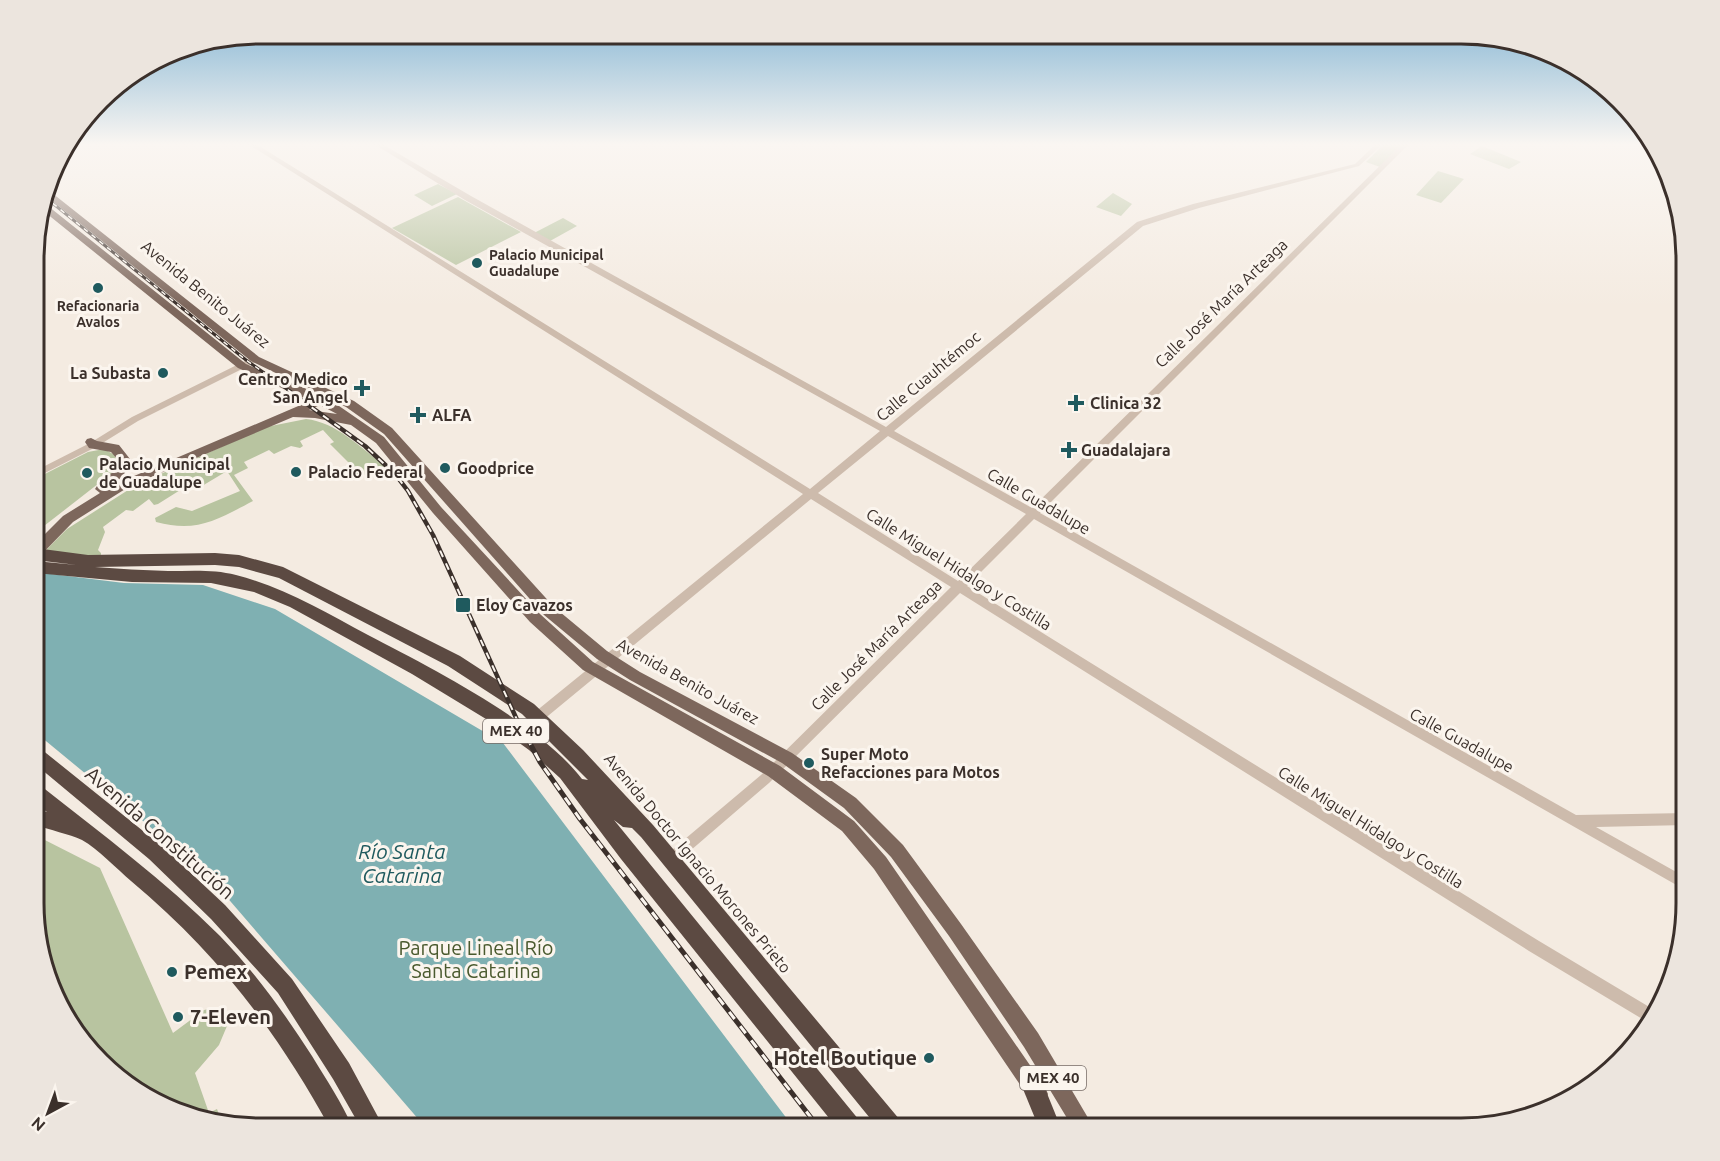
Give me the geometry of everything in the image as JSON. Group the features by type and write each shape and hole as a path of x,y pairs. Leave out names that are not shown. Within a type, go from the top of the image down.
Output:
{"highway":[{"name":"Avenida Doctor Ignacio Morones Prieto","path":"44,554 88,561 215,559 238,561 283,573 454,661 539,716 671,858 884,1118"},
{"name":"MEX 40","path":"44,568 132,576 211,577 258,587 295,603 463,694 527,739 566,772 628,853 843,1118"},
{"name":"Avenida Constitución","path":"44,761 156,854 218,912 285,986 341,1071 367,1118"},
{"path":"566,772 631,822 647,831"},
{"path":"44,799 152,886 215,945 279,1028 336,1118"},
{"path":"44,821 88,834"},
{"path":"1034,1089 1046,1118"}],"main road":[{"name":"Avenida Benito Juárez","path":"55,198 255,359 356,422 385,445 437,510 535,618 595,671 781,764 815,799 848,826 880,863 992,1024 1053,1118"},
{"name":"Avenida Benito Juárez","path":"49,211 242,366 289,387 315,395 333,395 366,414 397,439 542,604 608,659 850,803 897,851 1023,1028 1078,1118"},
{"path":"97,492 284,407 292,399 289,387"},
{"path":"44,541 54,527 126,483 297,409 315,395"},
{"path":"273,419 309,413 356,422"},
{"path":"44,535 117,476 124,462 123,456 115,448 94,442"},
{"path":"992,1024 1016,1029 1023,1028"}],"street":[{"name":"Calle Miguel Hidalgo y Costilla","path":"338,198 1646,1013"},
{"name":"Calle Guadalupe","path":"469,198 887,431 1676,879"},
{"name":"Calle Cuauhtémoc","path":"539,716 1140,224 1227,198"},
{"name":"Calle José María Arteaga","path":"671,858 744,799 781,764 1348,198"},
{"path":"44,468 135,419 255,359"},
{"path":"1576,821 1676,819"}],"green space":[{"path":"419,198 448,198 432,206"},
{"path":"455,198 460,198 521,232 456,265 392,228"},
{"path":"1107,198 1122,198 1132,204 1121,216 1096,207"},
{"path":"1426,198 1446,198 1441,203"},
{"path":"563,218 577,226 550,241 534,233"},
{"path":"306,419 338,430 385,466 356,478 349,471 354,468 330,444 334,442 323,430 300,441 303,446 300,448 291,446 274,454 269,450 244,462 248,468 234,475 253,501 217,519 183,526 156,522 155,518 176,507 192,511 240,491 227,471 197,489 193,482 158,504 154,505 149,499 133,511 126,510 103,527 105,532 98,550 101,558 45,551 67,529 136,485 266,427"},
{"path":"104,449 115,455 117,460 112,473 44,526 44,474 88,452"},
{"path":"44,840 100,868 173,1033 204,1010 218,1007 227,1026 219,1045 195,1073 208,1111 163,1095 128,1073 106,1055 72,1010 55,972 45,931"}],"water":[{"name":"Río Santa Catarina","path":"44,573 124,583 203,585 275,609 503,743 786,1118 417,1118 206,873 44,739"}],"railway":[{"path":"51,202 246,360 291,392"},
{"path":"289,391 365,446 395,474 408,491 433,535 518,722"},
{"path":"518,721 540,762 580,819 811,1118"}],"place":[{"name":"Palacio Municipal Guadalupe","path":"477,263"},
{"name":"Refacionaria Avalos","path":"98,288"},
{"name":"La Subasta","path":"163,373"},
{"name":"Centro Medico San Angel","path":"362,388"},
{"name":"Clinica 32","path":"1076,403"},
{"name":"ALFA","path":"418,415"},
{"name":"Guadalajara","path":"1069,450"},
{"name":"Goodprice","path":"445,468"},
{"name":"Palacio Federal","path":"296,472"},
{"name":"Palacio Municipal de Guadalupe","path":"87,473"},
{"name":"Eloy Cavazos","path":"463,605"},
{"name":"Super Moto Refacciones para Motos","path":"809,763"},
{"name":"Pemex","path":"172,972"},
{"name":"7-Eleven","path":"178,1017"},
{"name":"Hotel Boutique","path":"929,1058"}],"park label":[{"name":"Parque Lineal Río Santa Catarina","path":"476,960"}]}
